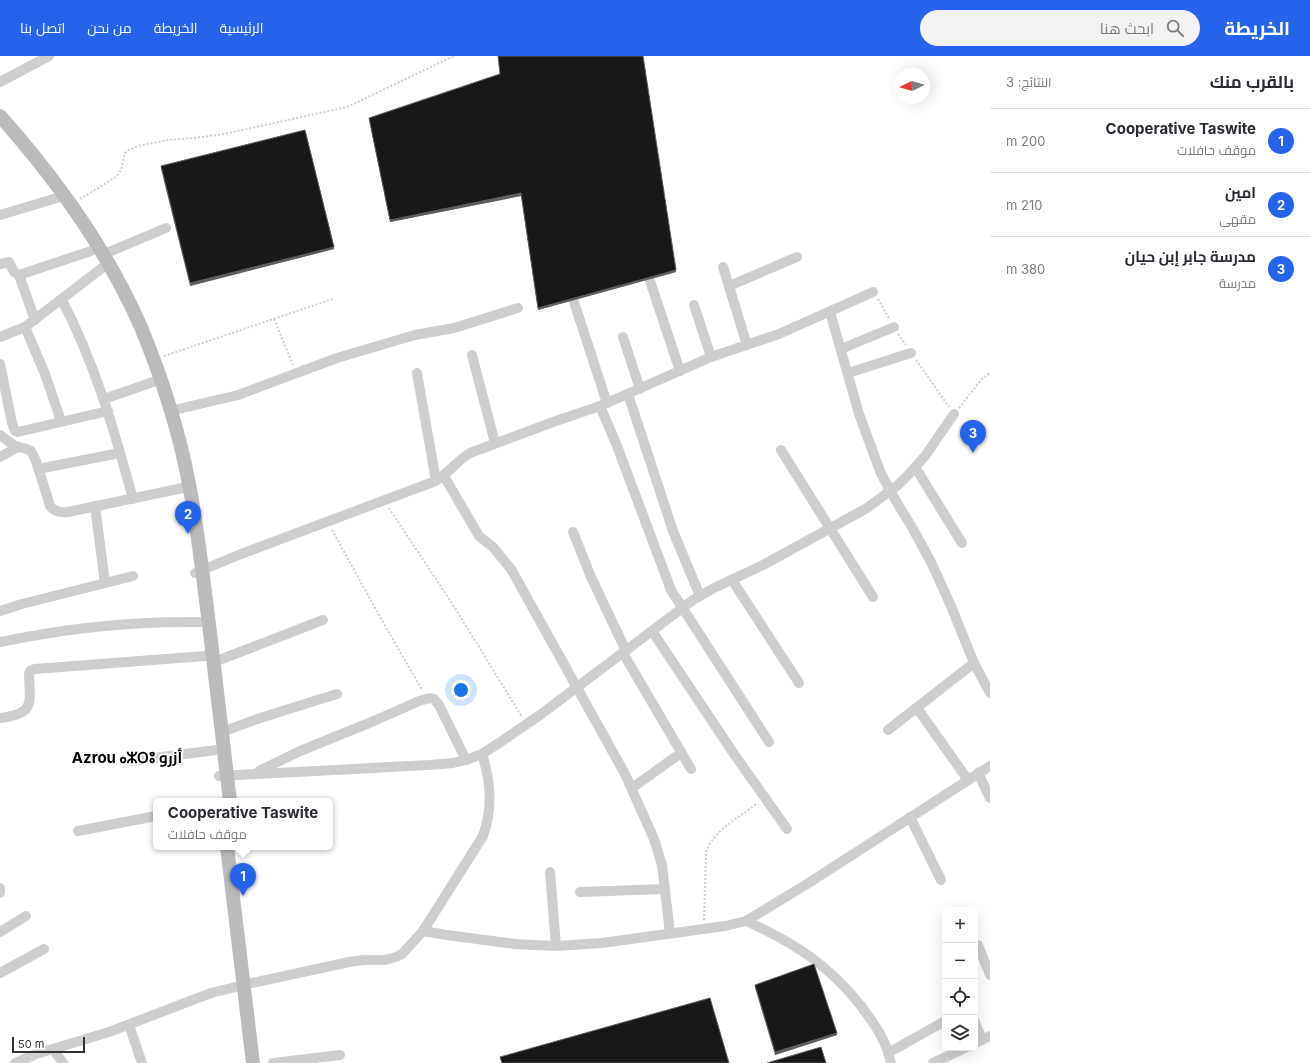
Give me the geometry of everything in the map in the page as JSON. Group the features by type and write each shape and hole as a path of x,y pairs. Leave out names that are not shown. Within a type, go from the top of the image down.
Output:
{"main road":[{"path":"0,116 42,166 71,204 98,253 132,308 154,360 183,454 189,484 209,659 216,750 229,798"},
{"path":"0,128 24,154 98,253 102,268 131,328 153,382 166,422 183,488 199,572 201,622 222,732 223,775 221,798"},
{"path":"227,850 262,1063"},
{"path":"236,850 248,984 253,1063"}],"street":[{"path":"0,82 49,56"},
{"path":"0,215 57,198"},
{"path":"19,275 98,253 166,228"},
{"path":"729,286 797,257"},
{"path":"0,264 9,262 14,272 19,275 35,320"},
{"path":"723,267 747,345"},
{"path":"0,337 25,327 102,268"},
{"path":"650,282 680,371"},
{"path":"199,572 241,554 385,501 440,478 460,459 470,453 552,422 603,405 711,356 779,334 873,292"},
{"path":"62,300 86,351 104,399 133,499"},
{"path":"574,302 603,405 668,584 682,608 770,742"},
{"path":"694,305 711,356"},
{"path":"170,411 238,395 344,356 415,335 454,328 518,308"},
{"path":"830,312 870,445 890,491 932,564 974,663 990,693"},
{"path":"25,327 45,374 61,422"},
{"path":"840,349 894,327"},
{"path":"623,337 640,389"},
{"path":"848,373 911,353"},
{"path":"472,355 495,443"},
{"path":"0,364 15,431 18,432 108,411"},
{"path":"417,373 440,478 479,536 493,547 511,569 612,749 632,788 660,855 670,933"},
{"path":"104,399 153,382"},
{"path":"628,394 674,531 700,596"},
{"path":"223,775 430,765 452,763 482,754 527,725 700,596 763,565 867,508 898,485 915,467 925,456 954,414"},
{"path":"0,435 18,447 27,448 30,451 38,469 50,506 55,511 62,513 183,488"},
{"path":"0,457 18,447"},
{"path":"781,450 873,597"},
{"path":"38,469 120,453"},
{"path":"915,467 962,543"},
{"path":"95,506 105,583"},
{"path":"572,532 624,652 691,769"},
{"path":"0,611 133,576"},
{"path":"732,580 799,683"},
{"path":"0,718 20,714 27,708 29,696 29,674 30,671 35,669 209,659 323,620"},
{"path":"0,642 64,630 104,625 201,622"},
{"path":"652,631 787,829"},
{"path":"888,730 974,663"},
{"path":"222,732 260,718 337,694"},
{"path":"256,773 300,751 374,722 427,698 434,699 439,705 466,760"},
{"path":"917,708 968,780"},
{"path":"131,761 216,750"},
{"path":"632,788 681,753"},
{"path":"15,1063 36,1054 129,1025 211,993 363,960 391,959 402,954 424,931 483,836 488,822 490,793 487,771 482,754"},
{"path":"424,931 515,944 556,946 602,943 704,929 746,920 807,884 990,766"},
{"path":"978,773 990,798"},
{"path":"78,832 153,817"},
{"path":"910,817 941,880"},
{"path":"550,872 556,946"},
{"path":"0,888 0,893"},
{"path":"580,892 665,888"},
{"path":"0,932 26,916"},
{"path":"746,920 786,940 828,970 849,992 870,1019 883,1039 890,1058 942,1023"},
{"path":"978,945 990,975"},
{"path":"0,973 44,949"},
{"path":"129,1025 142,1063"},
{"path":"978,1030 982,1040"},
{"path":"53,1049 64,1063"},
{"path":"933,1063 959,1051"},
{"path":"273,1063 340,1055"}],"path":[{"path":"71,204 116,177 121,170 125,153 138,146 168,140 224,134 347,107 454,56"},
{"path":"154,360 333,299"},
{"path":"274,319 296,373"},
{"path":"954,414 981,380 990,373"},
{"path":"385,501 455,608 527,725"},
{"path":"328,522 380,617 427,698"},
{"path":"704,929 706,853 708,846 717,834 764,797"}],"building":[{"path":"498,56 643,56 676,270 538,308 521,193 390,220 369,118 500,74"},
{"path":"305,130 334,247 190,283 161,166"},
{"path":"814,964 837,1033 775,1052 755,985"},
{"path":"710,998 729,1063 502,1063 500,1057"},
{"path":"821,1047 826,1063 767,1063"}],"place":[{"name":"مدرسة جابر إبن حيان","path":"973,453"},
{"name":"امين","path":"188,534"},
{"name":"Cooperative Taswite","path":"243,896"}],"district":[{"name":"Azrou ⴰⵣⵔⵓ أزرو","path":"127,757"}]}
